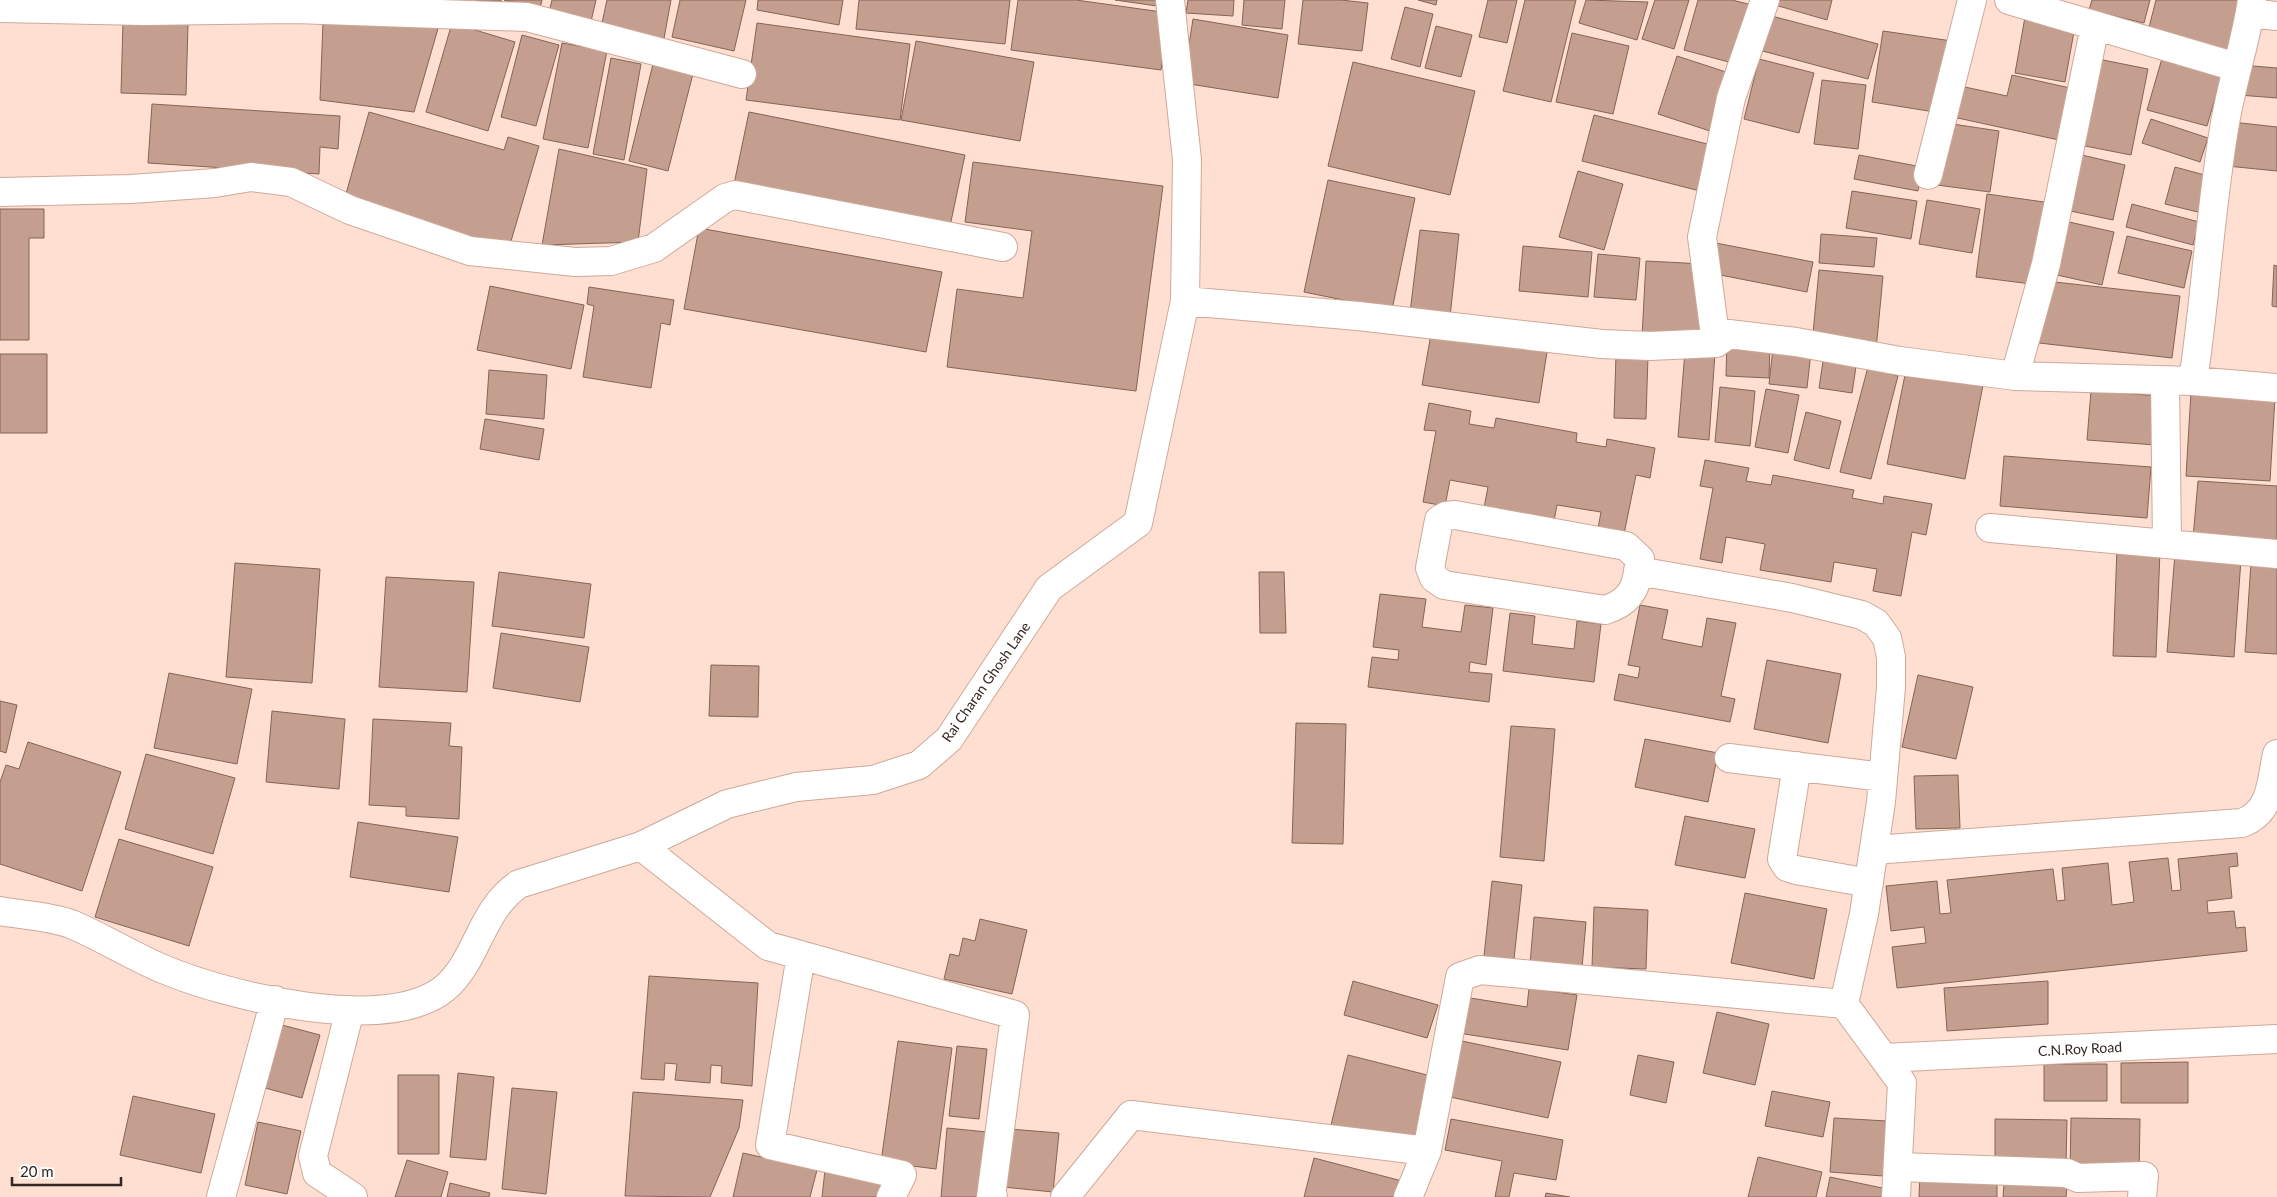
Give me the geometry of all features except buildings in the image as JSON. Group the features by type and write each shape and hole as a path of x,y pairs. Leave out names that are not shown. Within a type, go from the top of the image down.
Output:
{"street":[{"path":"1170,0 1187,160 1185,301 1358,316 1602,344 1650,346 1716,343 1729,334 1796,342 1900,361 2015,376 2194,381 2277,388"},
{"path":"1716,343 1702,237 1731,98 1765,0"},
{"path":"1928,175 1972,0"},
{"path":"2009,0 2236,66"},
{"path":"0,8 144,11 395,6 527,17 742,74"},
{"path":"2194,381 2205,305 2216,185 2236,66 2251,6 2277,16"},
{"path":"2015,376 2046,264 2096,26"},
{"path":"0,192 131,189 214,183 251,177 291,182 350,210 470,251 575,262 611,261 654,248 725,198 735,195 1003,247"},
{"name":"Rai Charan Ghosh Lane","path":"0,911 69,923 163,969 213,986 275,1000 350,1010 384,1011 418,1004 445,988 462,967 493,908 506,893 519,884 642,846 727,804 796,787 872,780 919,765 949,740 1049,588 1138,522 1185,301"},
{"path":"2165,380 2167,544"},
{"path":"1455,515 1626,546 1640,559 1638,571 1637,585 1628,598 1617,606 1605,610 1444,586 1434,578 1430,568 1439,520 1446,516 1455,515"},
{"path":"1990,528 2277,554"},
{"path":"1638,571 1792,598 1862,615 1876,623 1887,638 1891,657 1891,687 1883,777 1869,883 1844,1004"},
{"path":"1874,850 2242,823 2253,819 2265,807 2277,754"},
{"path":"1729,758 1883,777"},
{"path":"1796,766 1782,859 1787,866 1796,870 1869,883"},
{"path":"642,846 768,946 1015,1014 990,1197 993,1197"},
{"path":"801,955 770,1144 902,1175 891,1197"},
{"path":"1408,1197 1427,1150 1460,977 1480,970 1844,1004 1902,1083 1896,1197"},
{"path":"221,1197 275,1000"},
{"path":"350,1010 313,1156 317,1173 353,1197"},
{"name":"C.N.Roy Road","path":"1884,1058 2277,1039"},
{"path":"1065,1197 1131,1115 1427,1150"},
{"path":"1899,1167 2067,1173 2078,1178 2144,1176 2142,1197"}]}
